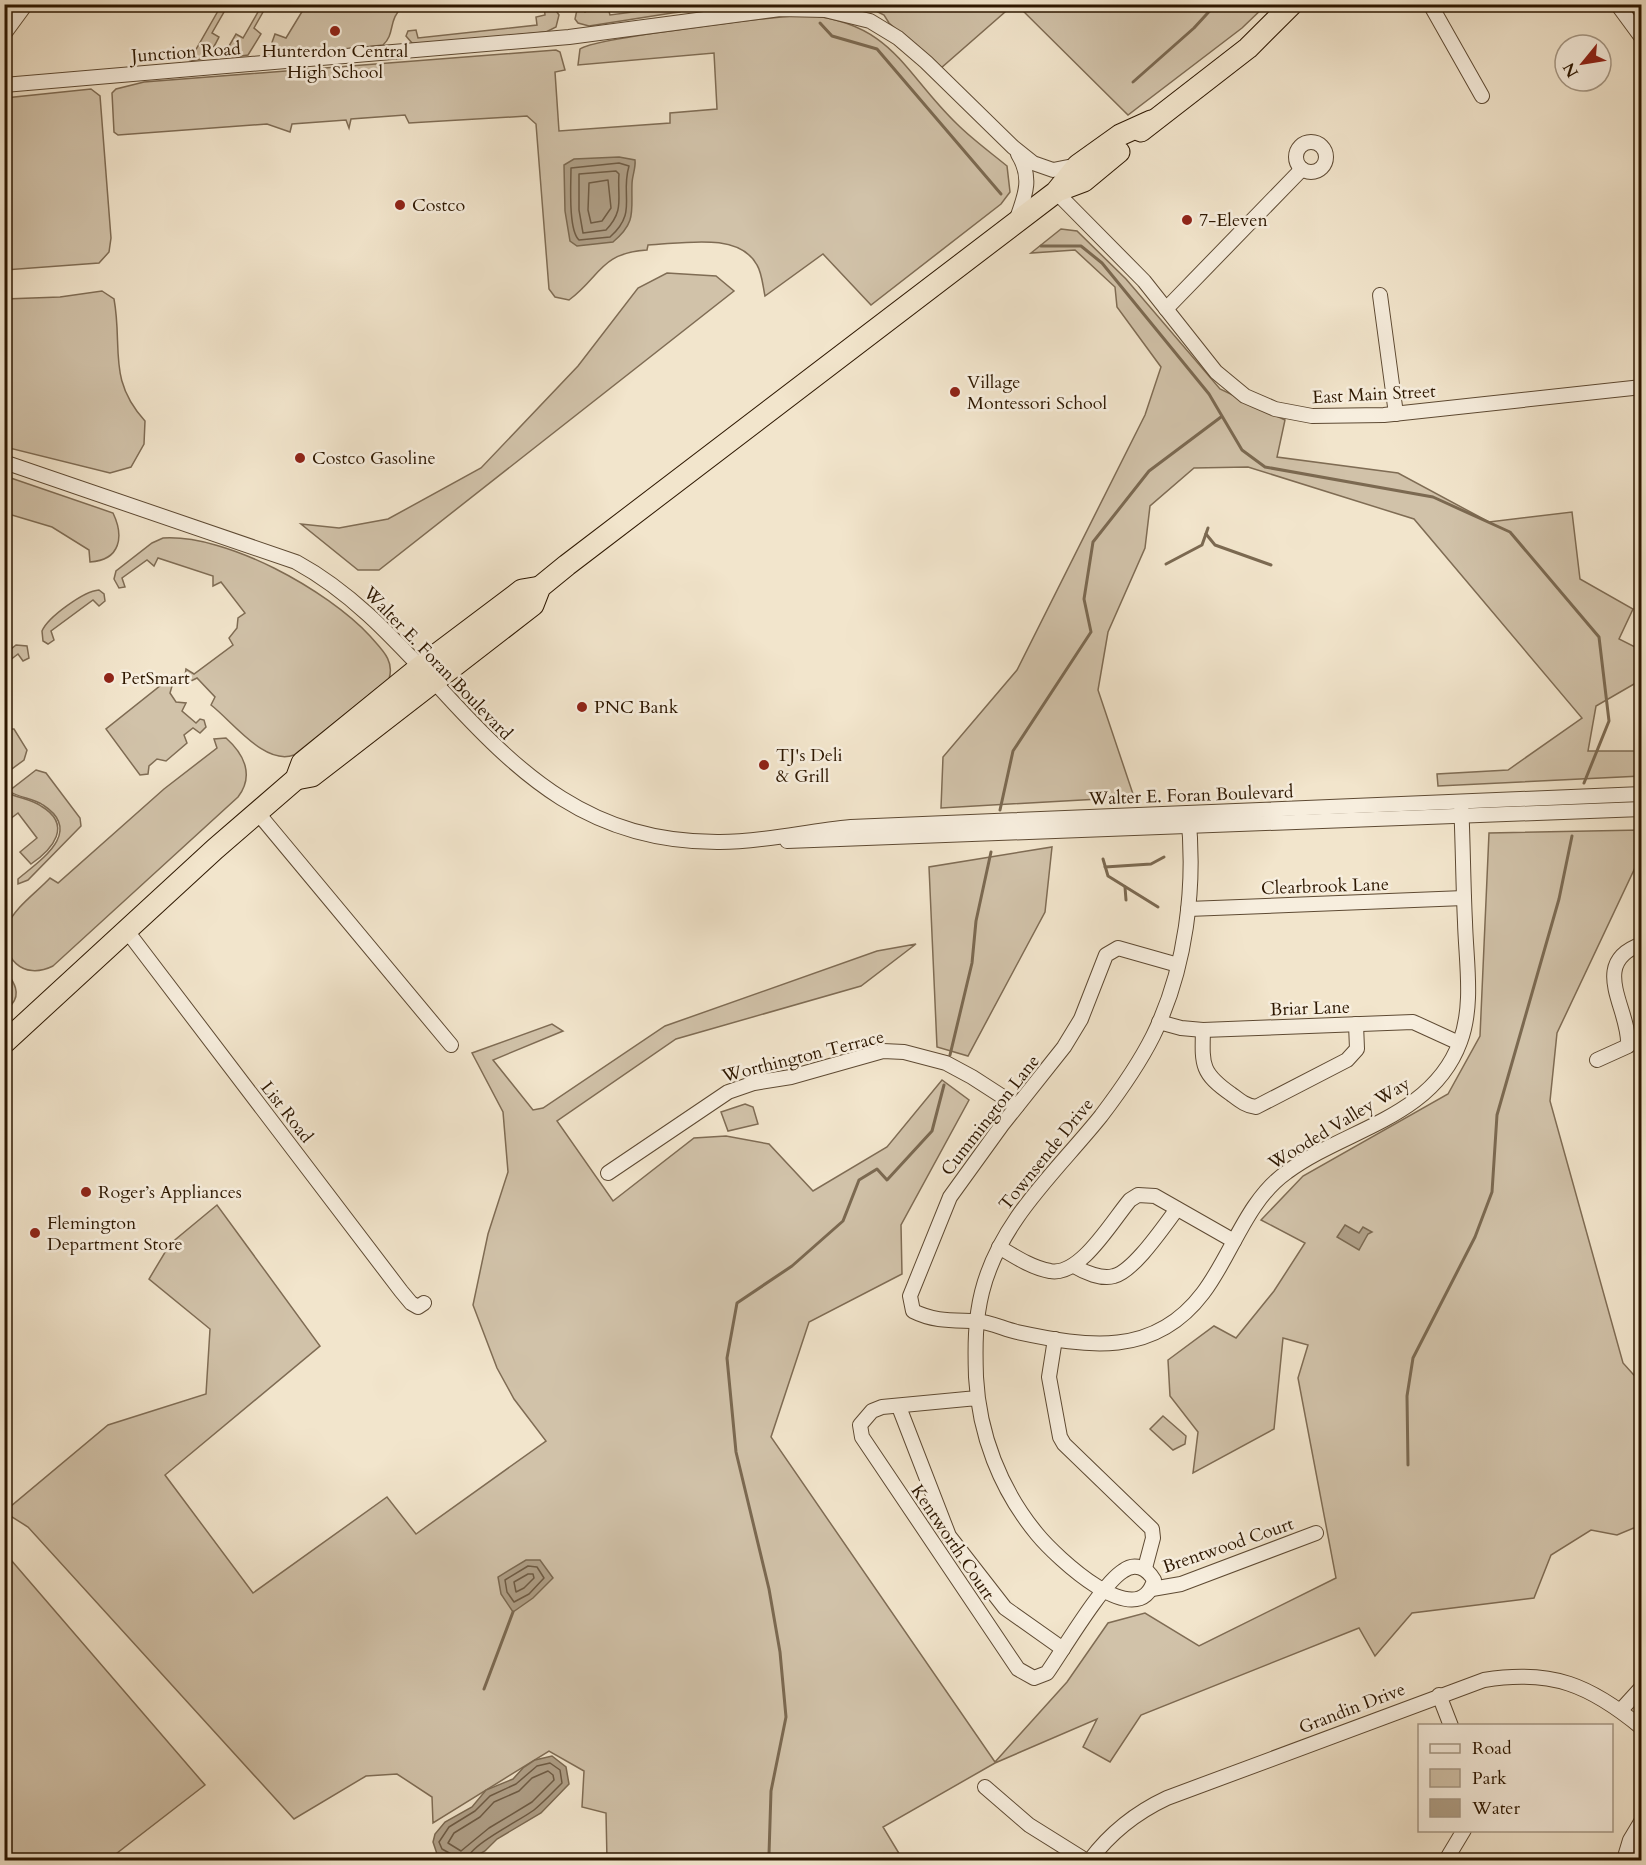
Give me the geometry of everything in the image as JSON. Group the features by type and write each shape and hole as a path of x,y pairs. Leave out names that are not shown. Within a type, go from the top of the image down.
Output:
{"highway":[{"path":"1056,192 1084,181 1127,145 1150,122 1248,48 1292,4"},
{"path":"4,1043 296,779 302,763 427,674 522,590 540,587 1015,225 1056,192 1078,165 1120,135 1150,122"}],"street":[{"path":"4,34 26,4"},
{"path":"1430,4 1482,96"},
{"path":"1617,4 1641,38"},
{"name":"Junction Road","path":"4,85 569,37 780,9 825,10 870,21 898,38 926,62 1013,147"},
{"path":"1013,147 1047,169 1078,165"},
{"path":"1013,147 1023,163 1028,181 1015,225"},
{"path":"1166,309 1302,169"},
{"name":"East Main Street","path":"1056,192 1120,255 1216,372 1245,396 1261,404 1288,413 1312,417 1396,414 1641,387"},
{"path":"1380,294 1396,414"},
{"name":"Walter E. Foran Boulevard","path":"4,462 296,562 325,578 345,593 427,674 503,755 542,786 582,810 616,825 666,838 720,842 821,841 1189,819 1461,809 1641,809"},
{"name":"Walter E. Foran Boulevard","path":"1461,809 1641,794"},
{"name":"Wooded Valley Way","path":"976,1321 1055,1339 1110,1344 1135,1341 1158,1332 1179,1319 1195,1302 1264,1194 1280,1178 1421,1096 1446,1070 1460,1044 1468,1006 1461,809"},
{"path":"257,812 451,1045"},
{"name":"Townsende Drive","path":"1152,1589 1140,1600 1122,1599 1105,1590 1071,1568 1025,1520 1011,1498 987,1443 977,1398 976,1321 982,1291 999,1247 1029,1200 1115,1097 1143,1053 1159,1022 1178,965 1188,909 1189,819"},
{"name":"Clearbrook Lane","path":"1188,909 1464,898"},
{"name":"List Road","path":"127,931 400,1292 411,1304 418,1307 424,1303"},
{"path":"1597,1060 1628,1046 1629,1030 1613,988 1614,969 1623,955 1641,944"},
{"name":"Cummington Lane","path":"976,1321 928,1318 914,1311 910,1296 950,1197 1076,1029 1106,955 1118,948 1178,965"},
{"name":"Briar Lane","path":"1159,1022 1180,1028 1203,1030 1413,1022 1460,1044"},
{"path":"1203,1030 1203,1059 1207,1075 1244,1103 1256,1107 1347,1060 1357,1049 1356,1024"},
{"name":"Worthington Terrace","path":"608,1173 728,1092 801,1075 885,1050 915,1054 945,1063 972,1077 1017,1106"},
{"path":"999,1247 1048,1271 1063,1272 1074,1266 1130,1200 1138,1195 1155,1196 1234,1241"},
{"path":"1074,1266 1092,1274 1113,1277 1128,1268 1177,1209"},
{"path":"1055,1339 1049,1377 1060,1437 1064,1444 1152,1529 1153,1538 1145,1568"},
{"name":"Kentworth Court","path":"977,1398 882,1407 864,1417 860,1425 866,1447 1018,1669 1034,1678 1047,1673 1105,1590"},
{"path":"899,1407 949,1536 1005,1608 1064,1649"},
{"name":"Brentwood Court","path":"1152,1589 1181,1584 1317,1533"},
{"path":"1105,1590 1124,1570 1137,1566 1145,1568 1154,1580 1152,1589"},
{"name":"Grandin Drive","path":"1090,1860 1115,1831 1158,1802 1484,1680 1514,1676 1545,1677 1583,1688 1621,1710 1641,1728"},
{"path":"1621,1710 1641,1687"},
{"path":"1439,1695 1451,1724"},
{"path":"985,1787 1029,1825 1085,1860"},
{"path":"1624,1860 1630,1840 1641,1820"},
{"path":"1446,1860 1463,1832"}],"green space":[{"path":"222,4 228,5 212,33 219,37 214,47 205,57 190,60"},
{"path":"262,5 267,5 254,28 261,34 248,55 235,57 229,46 236,34 243,38"},
{"path":"306,5 404,5 395,16 389,36 383,45 282,56 270,48 275,34 286,38"},
{"path":"544,5 552,5 559,15 556,27 546,32 419,44 412,43 406,36 408,31 416,30 418,38 537,25 536,17 545,15"},
{"path":"578,5 585,12 595,5 607,5 610,15 687,5 680,12 589,26 578,23 575,19"},
{"path":"864,5 1013,5 941,68 889,23 884,15"},
{"path":"1017,5 1266,5 1242,28 1128,115"},
{"path":"809,15 838,20 879,40 909,69 957,124 1007,166 1010,192 1001,204 871,305 823,254 765,296 759,268 748,254 737,247 708,242 648,245 647,250 631,252 610,261 569,300 555,297 549,289 536,124 527,116 409,123 405,115 351,119 349,128 346,120 292,124 290,132 267,124 118,135 114,132 112,93 116,89 144,82 556,50 560,52 565,70 555,72 559,131 670,123 670,113 717,109 714,53 578,65 580,49 593,44 651,34 727,23"},
{"path":"91,89 100,96 111,238 109,252 99,263 5,270 5,98"},
{"path":"1061,229 1077,231 1126,279 1220,389 1285,420 1277,457 1398,473 1489,522 1572,512 1580,579 1633,609 1619,639 1641,650 1641,680 1596,706 1588,751 1641,751 1641,776 1438,786 1437,774 1508,770 1582,718 1414,519 1248,467 1194,468 1150,506 1145,548 1108,632 1098,690 1134,797 941,808 943,757 1017,670 1145,415 1161,367 1117,307 1115,287 1075,250 1031,253"},
{"path":"667,273 716,276 734,291 379,570 358,570 301,524 339,528 388,519 481,468 578,366 638,288"},
{"path":"102,291 114,299 119,363 125,391 145,421 144,444 131,467 110,473 5,447 5,299 60,297"},
{"path":"5,476 113,513 119,538 114,552 108,557 90,562 89,550 52,527 5,513"},
{"path":"163,538 189,539 216,545 274,568 302,584 329,601 370,636 389,660 389,679 294,755 283,757 261,748 211,705 215,697 197,678 189,682 185,676 186,669 194,674 233,645 229,638 237,628 238,618 245,613 221,582 213,586 213,576 158,558 154,566 147,560 122,578 125,587 119,588 114,579 116,571 152,543"},
{"path":"99,590 104,594 105,601 99,606 93,600 51,631 54,640 48,644 43,641 42,631 51,619 76,600 92,591"},
{"path":"16,645 27,646 29,658 23,661 18,654 5,664 5,654"},
{"path":"165,682 172,686 170,693 176,702 186,703 182,711 196,723 200,719 204,720 206,727 200,733 193,728 184,735 187,743 166,761 157,759 149,766 148,774 140,775 106,729"},
{"path":"14,729 27,750 24,760 5,774 5,731"},
{"path":"226,738 238,751 245,766 246,781 238,797 53,966 32,971 16,964 7,948 6,938 7,926 20,906 50,878 58,883 164,789 217,748 214,739"},
{"path":"36,770 46,773 80,818 81,826 28,880 18,884 18,879 46,855 59,836 60,825 55,815 43,805 9,791"},
{"path":"6,792 37,804 51,813 56,821 58,829 52,844 31,864 20,852 37,838 18,813 10,819 5,815"},
{"path":"1641,830 1641,855 1557,1033 1550,1101 1623,1363 1641,1383 1641,1525 1617,1535 1591,1530 1551,1555 1534,1598 1412,1613 1375,1656 1359,1628 1141,1715 1110,1762 1083,1747 1097,1719 995,1763 883,1827 903,1860 607,1860 606,1813 582,1807 584,1771 549,1751 433,1823 432,1797 397,1774 366,1776 294,1819 28,1527 4,1512 108,1425 206,1394 210,1329 149,1279 170,1244 217,1205 320,1346 165,1475 253,1593 387,1497 416,1534 546,1441 514,1399 497,1368 473,1305 488,1234 508,1172 503,1112 472,1053 552,1024 563,1031 493,1060 533,1110 543,1108 665,1026 877,951 916,944 861,986 676,1039 557,1121 613,1201 694,1138 726,1136 769,1144 813,1191 887,1147 942,1080 969,1100 901,1225 902,1274 809,1322 771,1437 995,1762 1067,1682 1108,1623 1145,1613 1199,1646 1336,1578 1298,1378 1308,1345 1283,1338 1274,1429 1193,1473 1198,1432 1170,1396 1168,1360 1214,1326 1236,1338 1274,1291 1305,1243 1261,1220 1303,1176 1448,1094 1480,1036 1489,833"},
{"path":"1052,847 1045,912 968,1056 937,1047 929,867"},
{"path":"5,969 16,991 12,1004 5,987"},
{"path":"745,1104 753,1107 758,1124 728,1131 721,1112"},
{"path":"1163,1416 1186,1436 1185,1444 1173,1450 1150,1429"},
{"path":"5,1553 205,1785 108,1860 5,1860"}],"water":[{"path":"619,157 635,160 629,222 621,235 613,242 577,246 570,241 565,211 564,165 574,159"},
{"path":"1345,1225 1359,1233 1363,1227 1372,1232 1368,1234 1359,1250 1337,1237"},
{"path":"526,1560 540,1560 553,1578 533,1598 513,1612 501,1594 498,1577"},
{"path":"552,1756 566,1767 569,1784 541,1813 497,1839 485,1851 471,1859 452,1860 437,1854 433,1842 435,1834 445,1822 472,1807 486,1790 513,1779 535,1760"}],"waterway":[{"path":"1133,82 1194,28 1216,4"},
{"path":"820,23 832,36 877,49 1001,194"},
{"path":"1041,246 1081,246 1102,263 1209,394 1242,450 1265,467 1433,497 1510,532 1599,637 1609,721 1584,783"},
{"path":"1000,810 1013,751 1091,632 1084,599 1093,542 1149,471 1221,417"},
{"path":"1166,564 1202,545 1208,528"},
{"path":"1206,534 1215,545 1271,565"},
{"path":"1408,1465 1407,1396 1413,1358 1475,1237 1492,1192 1497,1115 1559,899 1572,836"},
{"path":"950,1055 972,963 976,921 991,852"},
{"path":"1105,867 1151,864 1164,857"},
{"path":"1103,859 1108,876 1158,907"},
{"path":"1125,887 1126,900"},
{"path":"767,1860 771,1791 786,1717 780,1652 769,1589 736,1452 727,1358 737,1303 792,1266 843,1221 859,1180 877,1169 887,1180 932,1131 944,1085"},
{"path":"484,1689 513,1612"}],"place":[{"name":"Hunterdon Central High School","path":"335,31"},
{"name":"Costco","path":"400,205"},
{"name":"7-Eleven","path":"1187,220"},
{"name":"Village Montessori School","path":"955,392"},
{"name":"Costco Gasoline","path":"300,458"},
{"name":"PetSmart","path":"109,678"},
{"name":"PNC Bank","path":"582,707"},
{"name":"TJ's Deli & Grill","path":"764,765"},
{"name":"Roger’s Appliances","path":"86,1192"},
{"name":"Flemington Department Store","path":"35,1233"}]}
